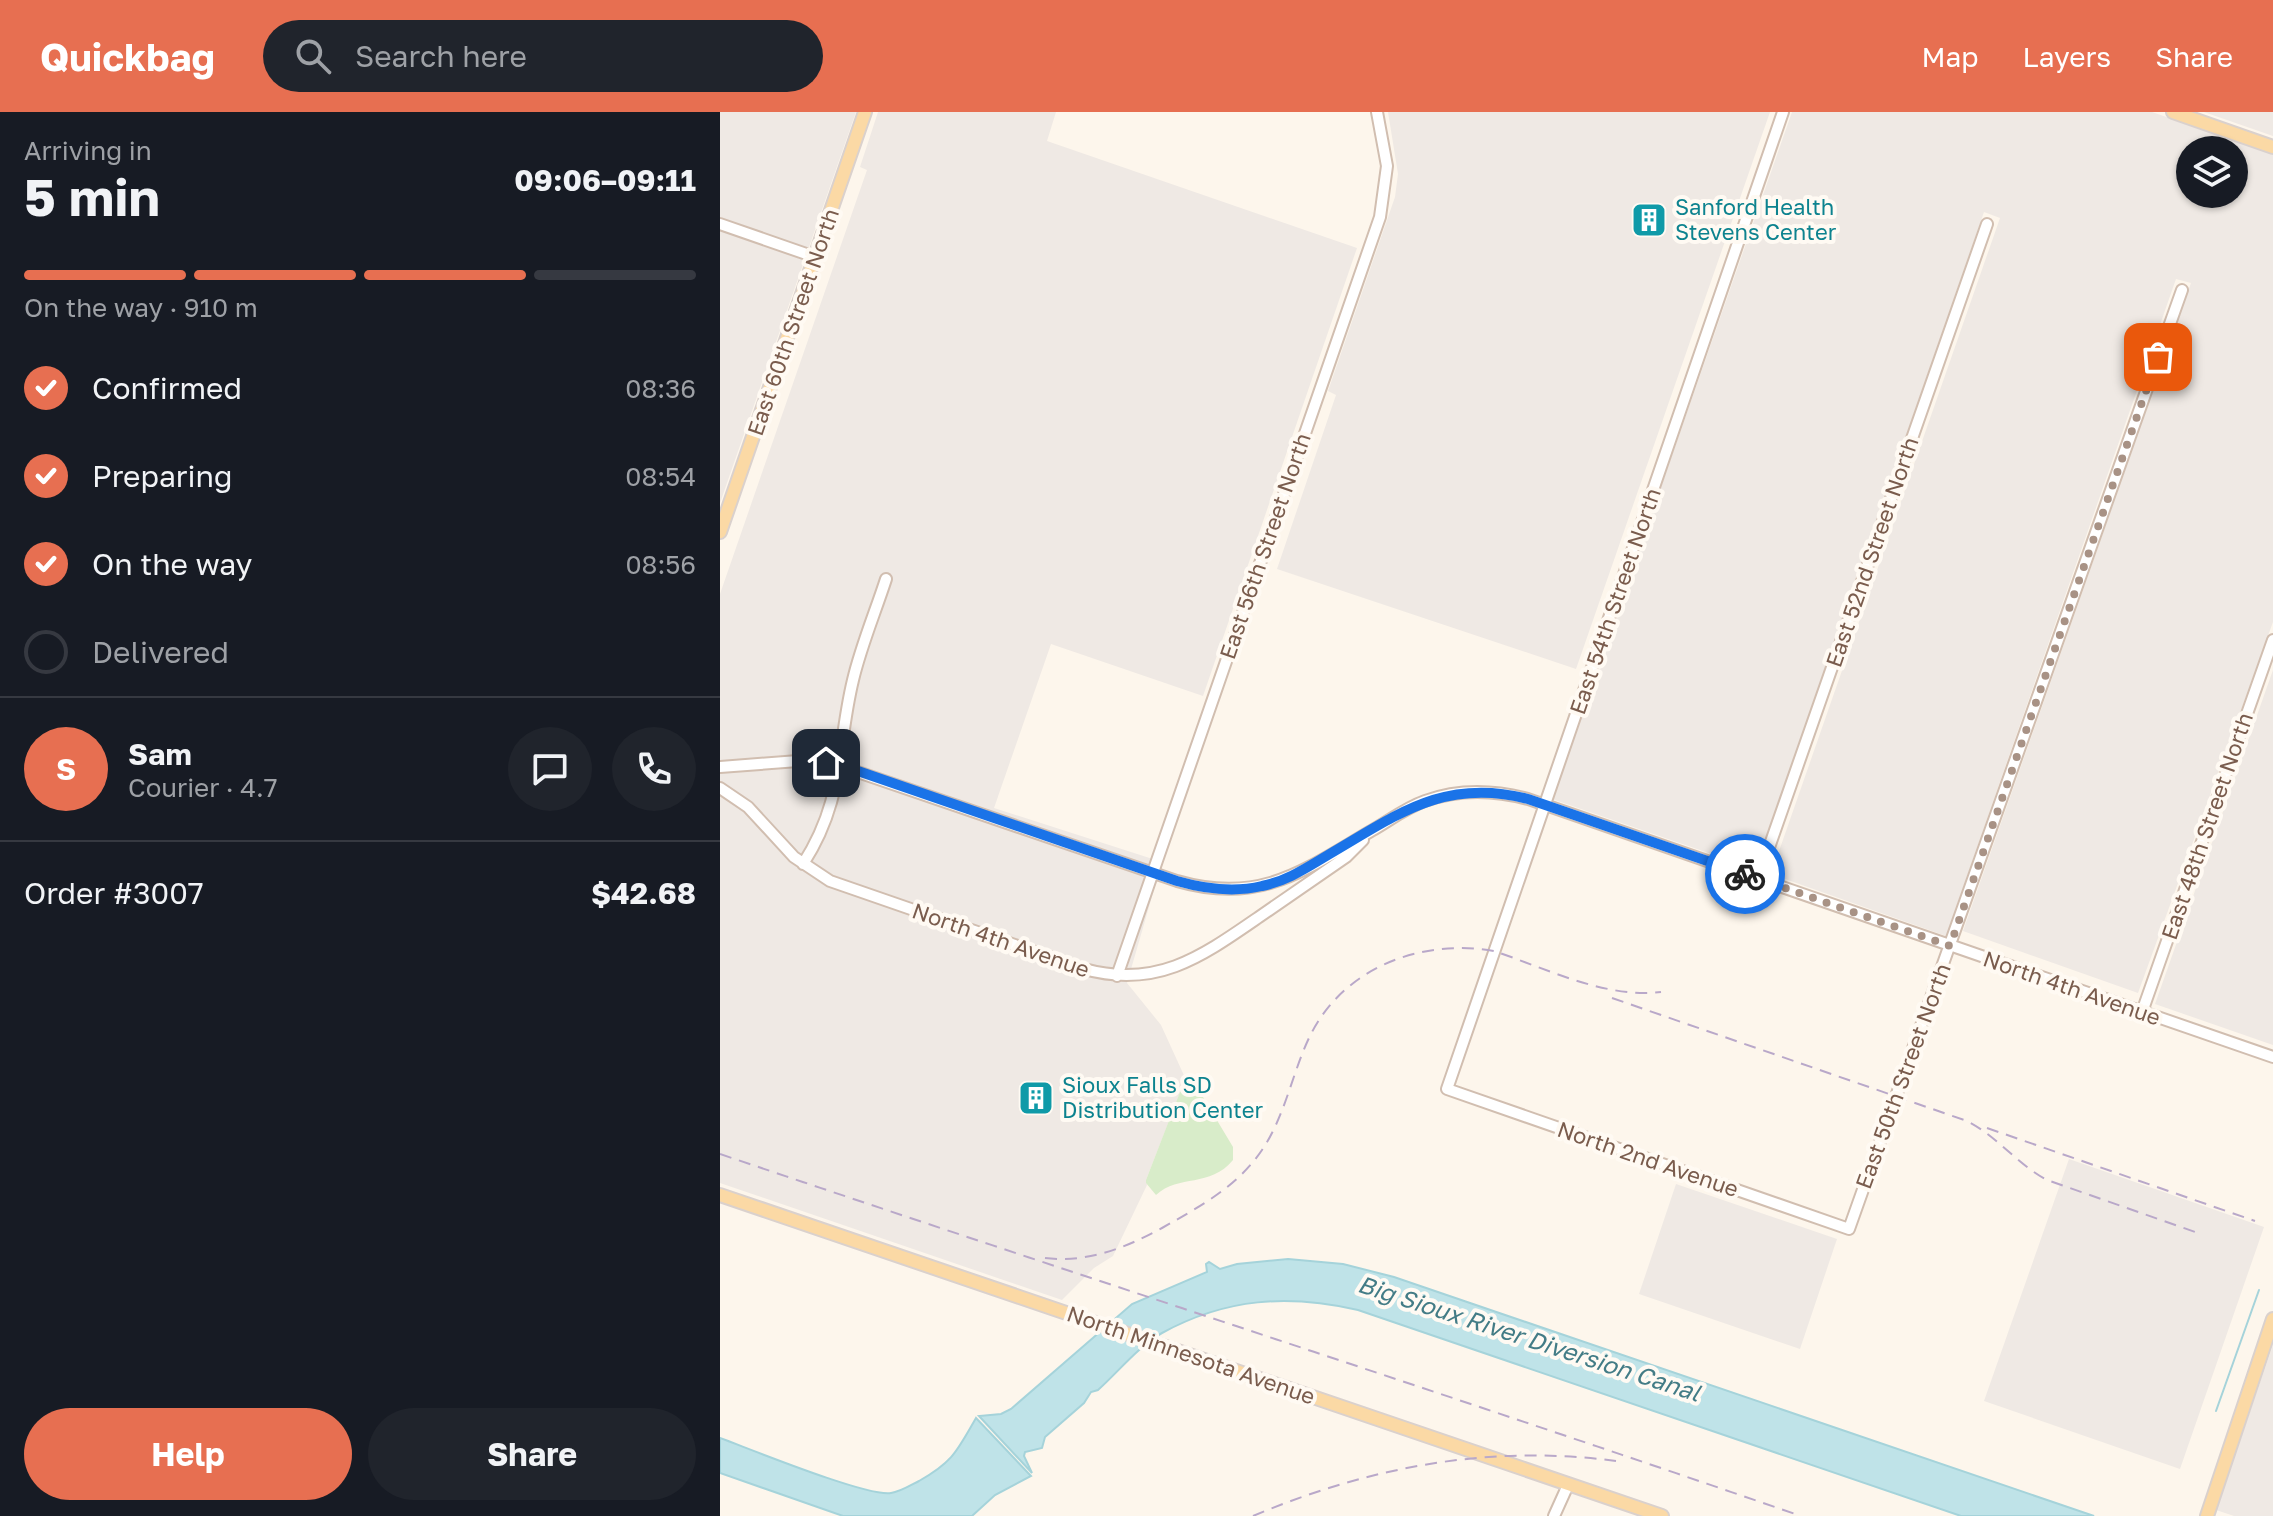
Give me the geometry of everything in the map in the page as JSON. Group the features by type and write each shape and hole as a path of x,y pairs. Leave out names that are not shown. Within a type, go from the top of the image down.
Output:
{"main road":[{"name":"East 60th Street North","path":"720,532 865,112"},
{"path":"2173,112 2273,147"},
{"name":"North Minnesota Avenue","path":"720,1195 1662,1516"},
{"path":"2207,1516 2273,1319"}],"street":[{"name":"East 56th Street North","path":"1117,976 1380,217 1387,166 1377,112"},
{"name":"East 54th Street North","path":"1447,1089 1783,112"},
{"path":"720,224 815,257"},
{"name":"East 52nd Street North","path":"1758,879 1987,224"},
{"name":"East 50th Street North","path":"1849,1229 2182,290"},
{"path":"803,864 824,826 840,766 853,677 886,579"},
{"name":"East 48th Street North","path":"2142,1012 2273,640"},
{"name":"North 4th Avenue","path":"720,767 798,761 840,766 1152,873 1206,888 1234,890 1263,886 1296,875 1412,806 1451,794 1507,794 2273,1057"},
{"name":"North 4th Avenue","path":"720,788 748,807 783,847 822,877 1084,969 1117,976 1158,972 1197,959 1346,857 1373,830"},
{"name":"North 2nd Avenue","path":"1447,1089 1849,1229"},
{"path":"1554,1516 1568,1485"}],"shaded area":[{"path":"720,112 856,112 720,503"},
{"path":"878,112 1056,112 1047,141 1357,248 1203,696 1051,644 994,808 1162,862 1127,983 1161,1025 1187,1082 1146,1180 1147,1185 1113,1256 1094,1268 1062,1300 720,1183 720,594 867,170 860,167"},
{"path":"1388,112 1770,112 1576,669 1277,569 1336,395 1328,391 1395,197 1398,174"},
{"path":"1792,112 2152,112 2221,136 2176,136 2176,208 2248,208 2248,145 2273,154 2273,622 2138,993 1963,931 2191,283 2176,279 1946,936 1771,874 2000,218 1984,212 1755,869 1552,799"},
{"path":"2204,112 2273,112 2273,136"},
{"path":"2273,670 2273,1045 2155,1004"},
{"path":"2069,1159 2264,1227 2180,1469 1984,1401"},
{"path":"1676,1184 1837,1239 1800,1349 1639,1294"},
{"path":"2273,1345 2273,1516 2234,1516 2216,1510"}],"green space":[{"path":"1191,1083 1197,1087 1233,1147 1233,1160 1214,1174 1174,1185 1156,1195 1146,1180 1182,1087"}],"water":[{"name":"Big Sioux River Diversion Canal","path":"1288,1259 1343,1264 1394,1277 2094,1516 1961,1516 1358,1310 1307,1302 1258,1302 1234,1306 1186,1321 1153,1338 1045,1437 1042,1448 1025,1452 1032,1473 979,1416 1001,1414 1011,1409 1132,1304 1207,1272 1206,1264 1209,1262 1220,1269 1237,1264"},
{"path":"976,1418 1031,1476 995,1495 972,1516 843,1516 720,1473 720,1438 858,1488 891,1493 919,1481 947,1461"}],"waterway":[{"path":"2216,1411 2259,1290"}],"railway":[{"path":"1045,1258 1076,1258 1120,1248 1203,1204 1241,1175 1270,1137 1309,1038 1323,1014 1342,993 1386,963 1412,954 1466,948 1494,951 1597,987 1640,993 1661,992"},
{"path":"1612,998 1967,1121 2047,1180 2201,1234"},
{"path":"1987,1128 2255,1221"},
{"path":"720,1154 1801,1516"},
{"path":"1253,1516 1341,1484 1431,1464 1522,1456 1569,1456 1616,1461"}],"way so far":[{"path":"1745,874 1950,946 2158,357"}],"place":[{"name":"Sanford Health Stevens Center","path":"1649,220"},
{"name":"Sioux Falls SD Distribution Center","path":"1036,1098"}],"route":[{"path":"826,763 855,770 1177,881 1221,890 1249,889 1296,875 1412,806 1463,792 1507,794 1528,799 1745,874"}]}
